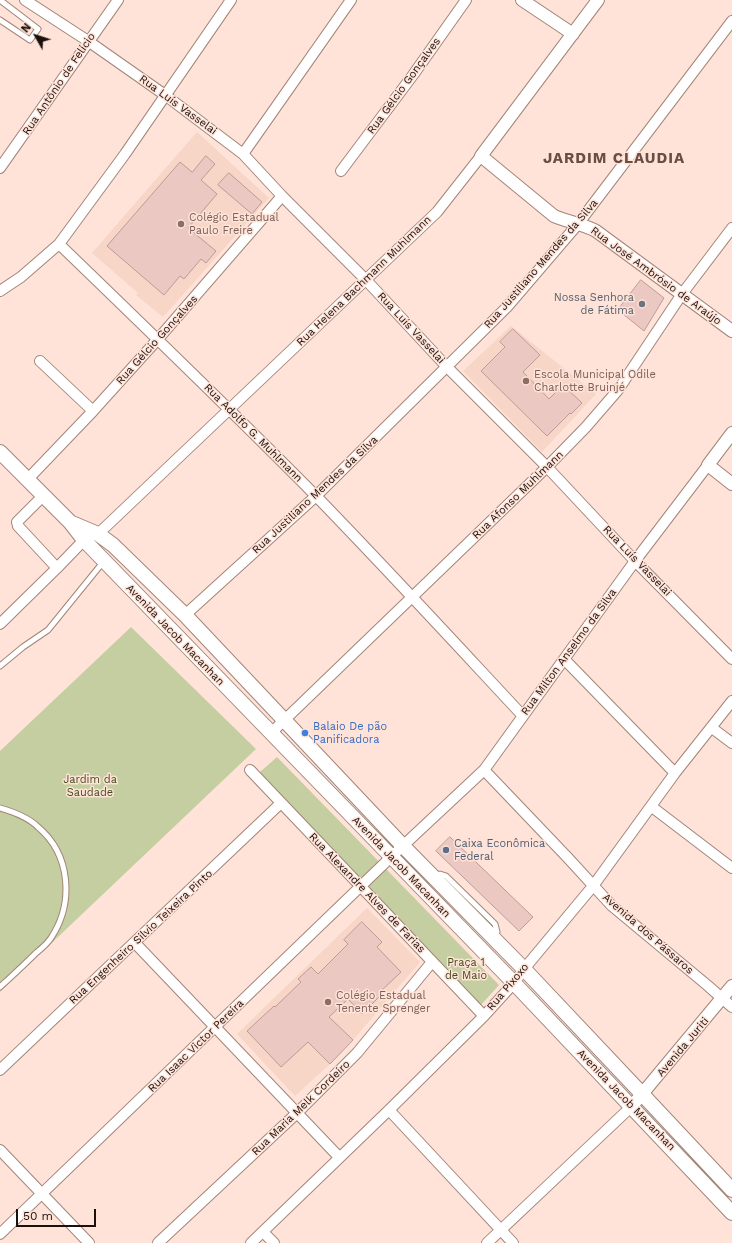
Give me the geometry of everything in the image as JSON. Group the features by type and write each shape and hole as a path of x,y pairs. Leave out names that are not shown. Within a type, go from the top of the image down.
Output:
{"main road":[{"name":"Avenida Jacob Macanhan","path":"0,452 70,522 101,558 514,983 732,1213"},
{"name":"Avenida Jacob Macanhan","path":"70,522 98,534 117,548 185,615 403,846 524,969 732,1190"},
{"path":"98,534 97,542 101,558"}],"street":[{"name":"Rua Luís Vasselai","path":"26,0 165,95 244,154 282,196 366,280 448,367 547,467 732,659"},
{"name":"Rua Antônio de Felício","path":"0,168 13,152 118,0"},
{"path":"0,291 21,277 59,244 125,154 231,0"},
{"path":"244,154 351,0"},
{"name":"Rua Gélcio Gonçalves","path":"341,171 413,75 466,0"},
{"path":"522,0 572,34"},
{"name":"Rua Helena Bachmann Muhlmann","path":"98,534 437,212 598,0"},
{"name":"Rua Justiliano Mendes da Silva","path":"185,615 316,496 507,307 578,224 732,21"},
{"name":"Rua José Ambrósio de Araújo","path":"481,156 554,216 588,226 596,231 732,331"},
{"name":"Rua Gélcio Gonçalves","path":"27,480 93,411 158,339 282,196"},
{"name":"Rua Afonso Muhlmann","path":"271,733 547,467 586,427 618,390 682,294 732,228"},
{"name":"Rua Adolfo G. Muhlmann","path":"59,244 230,409 316,496 413,597 523,716"},
{"path":"40,361 93,411"},
{"name":"Rua Milton Anselmo da Silva","path":"392,857 484,770 565,660 635,560 732,433"},
{"path":"708,466 732,484"},
{"path":"43,496 17,522 18,526 58,568"},
{"path":"0,624 58,568 84,540"},
{"path":"565,660 675,774"},
{"name":"Rua Pixoxo","path":"251,1243 389,1110 484,1016 514,983 593,886 675,774 732,701"},
{"path":"712,728 732,743"},
{"name":"Rua Alexandre Alves de Farias","path":"250,770 484,1016"},
{"name":"Avenida dos Pássaros","path":"484,770 612,906 732,1007"},
{"name":"Rua Engenheiro Silvio Teixeira Pinto","path":"0,1070 281,803"},
{"path":"652,807 732,868"},
{"name":"Rua Isaac Victor Pereira","path":"0,1234 392,857"},
{"path":"135,942 339,1157"},
{"name":"Rua Maria Melk Cordeiro","path":"158,1243 297,1113 357,1053 432,962"},
{"name":"Avenida Juriti","path":"632,1106 643,1095 732,986"},
{"path":"487,1243 632,1106"},
{"path":"389,1110 513,1243"},
{"path":"0,1150 89,1243"},
{"path":"263,1232 274,1243"}],"lane":[{"path":"0,0 38,29 30,40 0,20"},
{"path":"0,666 48,630 101,558"},
{"path":"0,808 17,813 38,826 52,842 63,864 67,889 60,921 50,940 0,987"}],"shaded area":[{"name":"Colégio Estadual Paulo Freire","path":"197,132 269,198 163,317 136,295 138,293 92,253"},
{"name":"Escola Municipal Odile Charlotte Bruinjé","path":"511,326 596,394 542,452 463,371"},
{"name":"Colégio Estadual Tenente Sprenger","path":"367,908 420,962 353,1040 330,1064 295,1096 237,1034"}],"green space":[{"name":"Jardim da Saudade","path":"131,627 256,749 0,992 0,751"},
{"name":"Praça 1 de Maio","path":"277,757 499,985 481,1005 259,773"}],"building":[{"path":"206,156 215,164 201,180 217,194 188,228 216,251 206,263 201,259 184,279 180,276 164,295 107,246 180,162 192,172"},
{"path":"229,173 262,202 252,214 218,185"},
{"name":"Nossa Senhora de Fátima","path":"641,280 664,298 644,331 618,310"},
{"path":"513,329 540,355 523,372 549,399 563,385 582,403 547,436 481,371 505,347 500,342"},
{"path":"450,837 533,917 519,931 436,851"},
{"name":"Colégio Estadual Tenente Sprenger","path":"362,922 382,942 377,947 401,972 381,991 383,993 362,1014 348,999 329,1017 353,1040 330,1064 308,1042 281,1067 247,1031 301,982 298,979 311,967 318,974 348,944 344,940"}],"place":[{"name":"Colégio Estadual Paulo Freire","path":"181,224"},
{"name":"Nossa Senhora de Fátima","path":"642,304"},
{"name":"Escola Municipal Odile Charlotte Bruinjé","path":"526,381"},
{"name":"Balaio De pão Panificadora","path":"305,733"},
{"name":"Caixa Econômica Federal","path":"446,850"},
{"name":"Colégio Estadual Tenente Sprenger","path":"328,1002"}],"district":[{"name":"JARDIM CLAUDIA","path":"614,159"}]}
